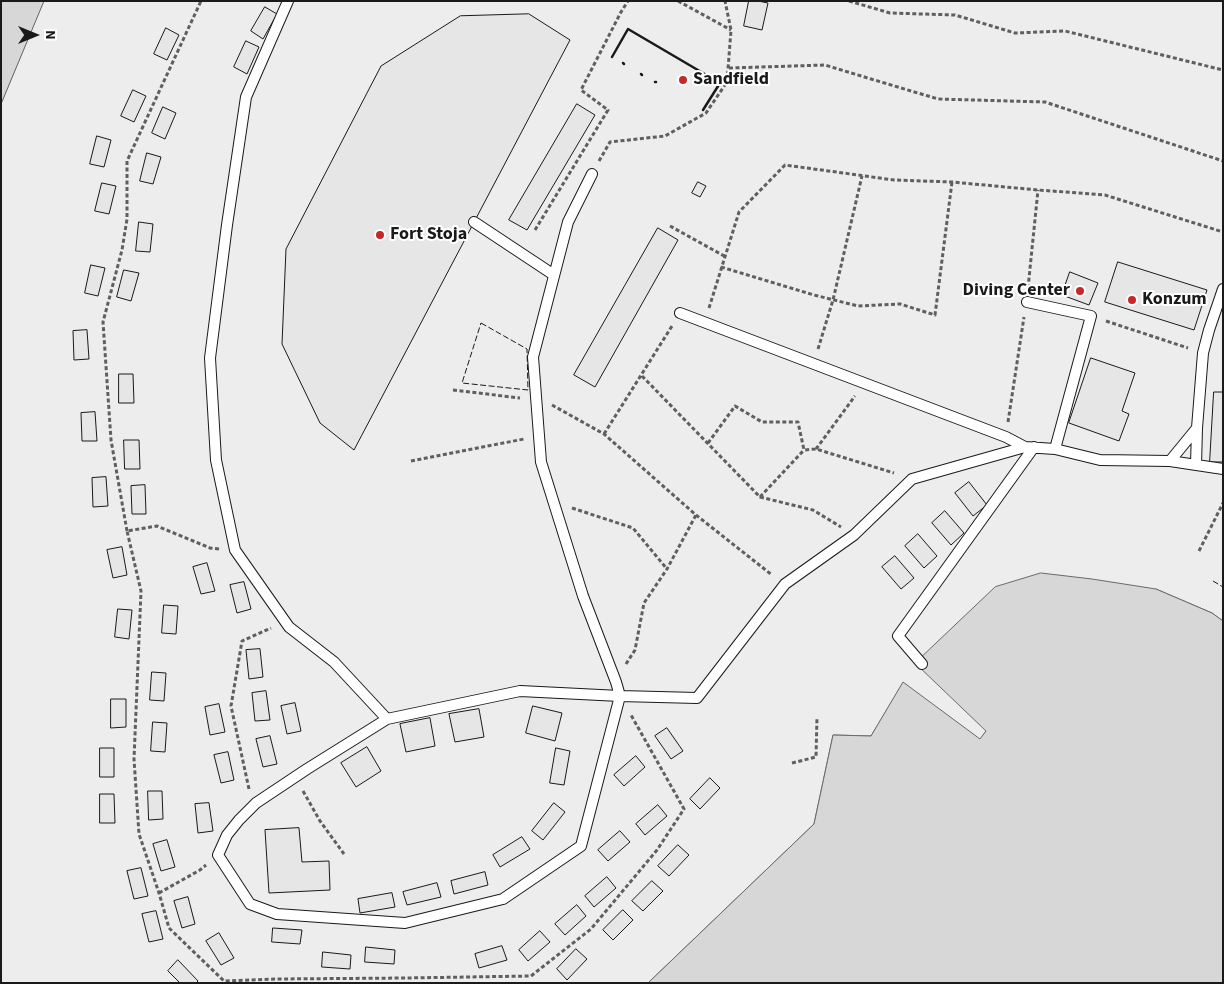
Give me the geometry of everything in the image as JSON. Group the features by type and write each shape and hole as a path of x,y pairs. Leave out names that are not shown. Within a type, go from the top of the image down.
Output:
{"lane":[{"path":"288,1 246,97 210,358 216,460 235,550 289,627 334,662 387,719"},
{"path":"592,174 568,222 533,356 541,462 583,596 620,696 581,846 503,899 405,923 277,914 250,904 218,855 228,835 239,820 256,803 387,719 520,691 620,696 697,698 784,584 854,535 912,479 1030,447"},
{"path":"474,222 554,274"},
{"path":"1196,466 1203,353 1223,289"},
{"path":"1027,302 1091,316 1055,449"},
{"path":"680,313 1030,447 1055,449 1100,460 1170,461 1223,469"},
{"path":"1170,461 1197,428"},
{"path":"922,664 898,636 1030,447"}],"path":[{"path":"201,1 127,161 127,218 122,250 103,322 111,440 127,531 142,591 134,760 139,834 159,893 168,928 224,981 531,976 590,929 657,850 684,808 620,696"},
{"path":"534,230 608,110 582,90 628,1"},
{"path":"678,1 731,30"},
{"path":"592,174 610,142 665,136 706,113 728,82 731,30 725,1"},
{"path":"849,1 890,14 955,15 1015,33 1065,31 1223,70"},
{"path":"728,68 825,65 870,80 938,98 1045,102 1223,161"},
{"path":"705,322 739,212 784,164 894,180 952,182 1105,195 1223,232"},
{"path":"813,364 833,300 862,175"},
{"path":"721,267 858,306 900,304 935,315 952,182"},
{"path":"670,226 726,256"},
{"path":"604,434 680,313"},
{"path":"1091,316 1203,353"},
{"path":"642,376 760,497 813,510 854,535"},
{"path":"816,449 864,383"},
{"path":"453,390 536,397 604,434 696,515 784,584"},
{"path":"708,443 735,406 762,422 798,422 804,450"},
{"path":"411,461 539,436"},
{"path":"760,497 804,450 816,449 912,479"},
{"path":"553,501 633,528 667,569"},
{"path":"1199,551 1223,503"},
{"path":"616,682 635,650 644,603 667,569 696,515"},
{"path":"127,531 157,526 210,548 235,550"},
{"path":"256,803 250,794 231,706 242,641 285,621"},
{"path":"792,763 816,757 817,716"},
{"path":"295,777 320,821 344,854"},
{"path":"159,893 200,870 218,855"}],"shaded area":[{"path":"1,1 44,1 1,104"},
{"path":"44,1 1223,1 1223,621 1212,613 1156,589 986,731 980,740 903,683 871,736 833,735 814,824 648,983 1,983 1,104"},
{"path":"1041,573 1156,589 1212,613 1223,621 1223,983 648,983 814,824 833,735 871,736 903,682 980,739 986,731 915,663 995,587"}],"building":[{"path":"749,1 768,3 762,30 744,26"},
{"path":"265,7 277,14 263,39 251,31"},
{"name":"Fort Stoja","path":"529,14 570,40 354,450 320,423 282,344 286,249 381,66 460,16"},
{"path":"166,28 179,35 167,60 154,54"},
{"path":"246,41 259,47 247,74 234,67"},
{"path":"133,90 146,96 134,122 121,116"},
{"path":"577,104 595,115 527,230 509,220"},
{"path":"163,107 176,113 165,139 152,133"},
{"path":"97,136 111,140 104,167 90,164"},
{"path":"147,153 161,157 153,184 140,181"},
{"path":"698,182 706,186 700,197 692,193"},
{"path":"102,183 116,186 109,214 95,211"},
{"path":"139,222 153,224 150,252 136,251"},
{"path":"658,228 678,240 595,387 574,375"},
{"path":"1118,262 1207,290 1194,330 1105,302"},
{"path":"91,265 105,268 98,296 85,293"},
{"path":"124,270 139,273 131,301 117,297"},
{"path":"1070,272 1098,283 1089,305 1062,295"},
{"path":"87,330 89,359 74,360 73,331"},
{"path":"1091,358 1135,373 1122,411 1129,414 1119,441 1069,423"},
{"path":"119,374 133,374 134,403 119,403"},
{"path":"1214,392 1223,392 1223,462 1210,462"},
{"path":"95,412 97,441 82,441 81,413"},
{"path":"124,440 139,440 140,469 125,469"},
{"path":"106,477 108,506 93,507 92,478"},
{"path":"969,482 987,505 973,516 955,493"},
{"path":"145,485 146,514 132,514 131,486"},
{"path":"945,511 964,533 951,545 932,523"},
{"path":"918,534 937,556 924,568 905,546"},
{"path":"122,547 127,575 113,578 107,550"},
{"path":"895,556 914,578 901,589 882,567"},
{"path":"207,563 215,591 201,594 193,567"},
{"path":"244,582 251,609 237,613 230,585"},
{"path":"164,605 178,606 176,634 162,633"},
{"path":"118,609 132,610 129,639 115,637"},
{"path":"260,649 263,677 249,679 246,650"},
{"path":"152,672 166,673 164,701 150,700"},
{"path":"266,691 270,720 255,721 252,693"},
{"path":"111,699 126,699 126,727 111,728"},
{"path":"295,703 301,731 287,734 281,706"},
{"path":"219,704 225,732 210,735 205,707"},
{"path":"533,706 562,713 555,741 526,733"},
{"path":"479,709 484,737 455,742 449,714"},
{"path":"430,718 435,746 406,752 400,724"},
{"path":"153,722 167,723 165,752 151,751"},
{"path":"667,728 683,751 671,759 655,736"},
{"path":"270,736 277,764 263,767 256,739"},
{"path":"367,747 381,771 356,787 341,763"},
{"path":"100,748 114,748 114,777 100,777"},
{"path":"556,748 570,751 564,785 550,783"},
{"path":"228,752 234,780 221,783 214,755"},
{"path":"636,756 645,767 624,786 614,775"},
{"path":"710,778 720,788 700,809 690,799"},
{"path":"148,791 162,791 163,819 149,820"},
{"path":"100,794 114,794 115,823 100,823"},
{"path":"209,803 213,831 198,833 195,804"},
{"path":"554,803 565,812 543,840 532,831"},
{"path":"658,805 667,816 645,835 636,824"},
{"path":"299,828 302,862 329,861 330,890 269,893 265,830"},
{"path":"620,831 630,842 608,861 598,850"},
{"path":"522,837 530,849 500,867 493,855"},
{"path":"167,840 175,867 161,871 153,844"},
{"path":"678,845 689,855 669,876 658,866"},
{"path":"141,868 148,896 134,899 127,871"},
{"path":"485,872 488,885 454,894 451,881"},
{"path":"607,877 616,888 594,907 585,896"},
{"path":"652,881 663,891 643,911 632,901"},
{"path":"437,883 441,897 407,905 403,892"},
{"path":"392,893 395,907 360,913 358,899"},
{"path":"188,897 195,924 182,928 174,901"},
{"path":"577,905 586,916 565,935 555,924"},
{"path":"623,910 633,920 613,940 603,930"},
{"path":"156,911 163,939 149,942 142,914"},
{"path":"273,928 302,930 300,944 272,942"},
{"path":"540,931 550,942 528,961 519,950"},
{"path":"219,933 234,958 221,965 206,941"},
{"path":"502,946 507,960 479,968 475,954"},
{"path":"366,947 395,950 394,964 365,962"},
{"path":"576,949 587,959 567,980 557,969"},
{"path":"323,952 351,955 350,969 322,967"},
{"path":"178,960 198,981 196,983 180,983 168,971"}],"fence":[{"path":"481,323 527,349 528,390 462,383 481,323"},
{"path":"1213,581 1223,587"}],"wall":[{"path":"612,57 628,29 720,83 703,110"}],"place":[{"name":"Sandfield","path":"683,80"},
{"name":"Fort Stoja","path":"380,235"},
{"name":"Diving Center","path":"1080,291"},
{"name":"Konzum","path":"1132,300"}]}
